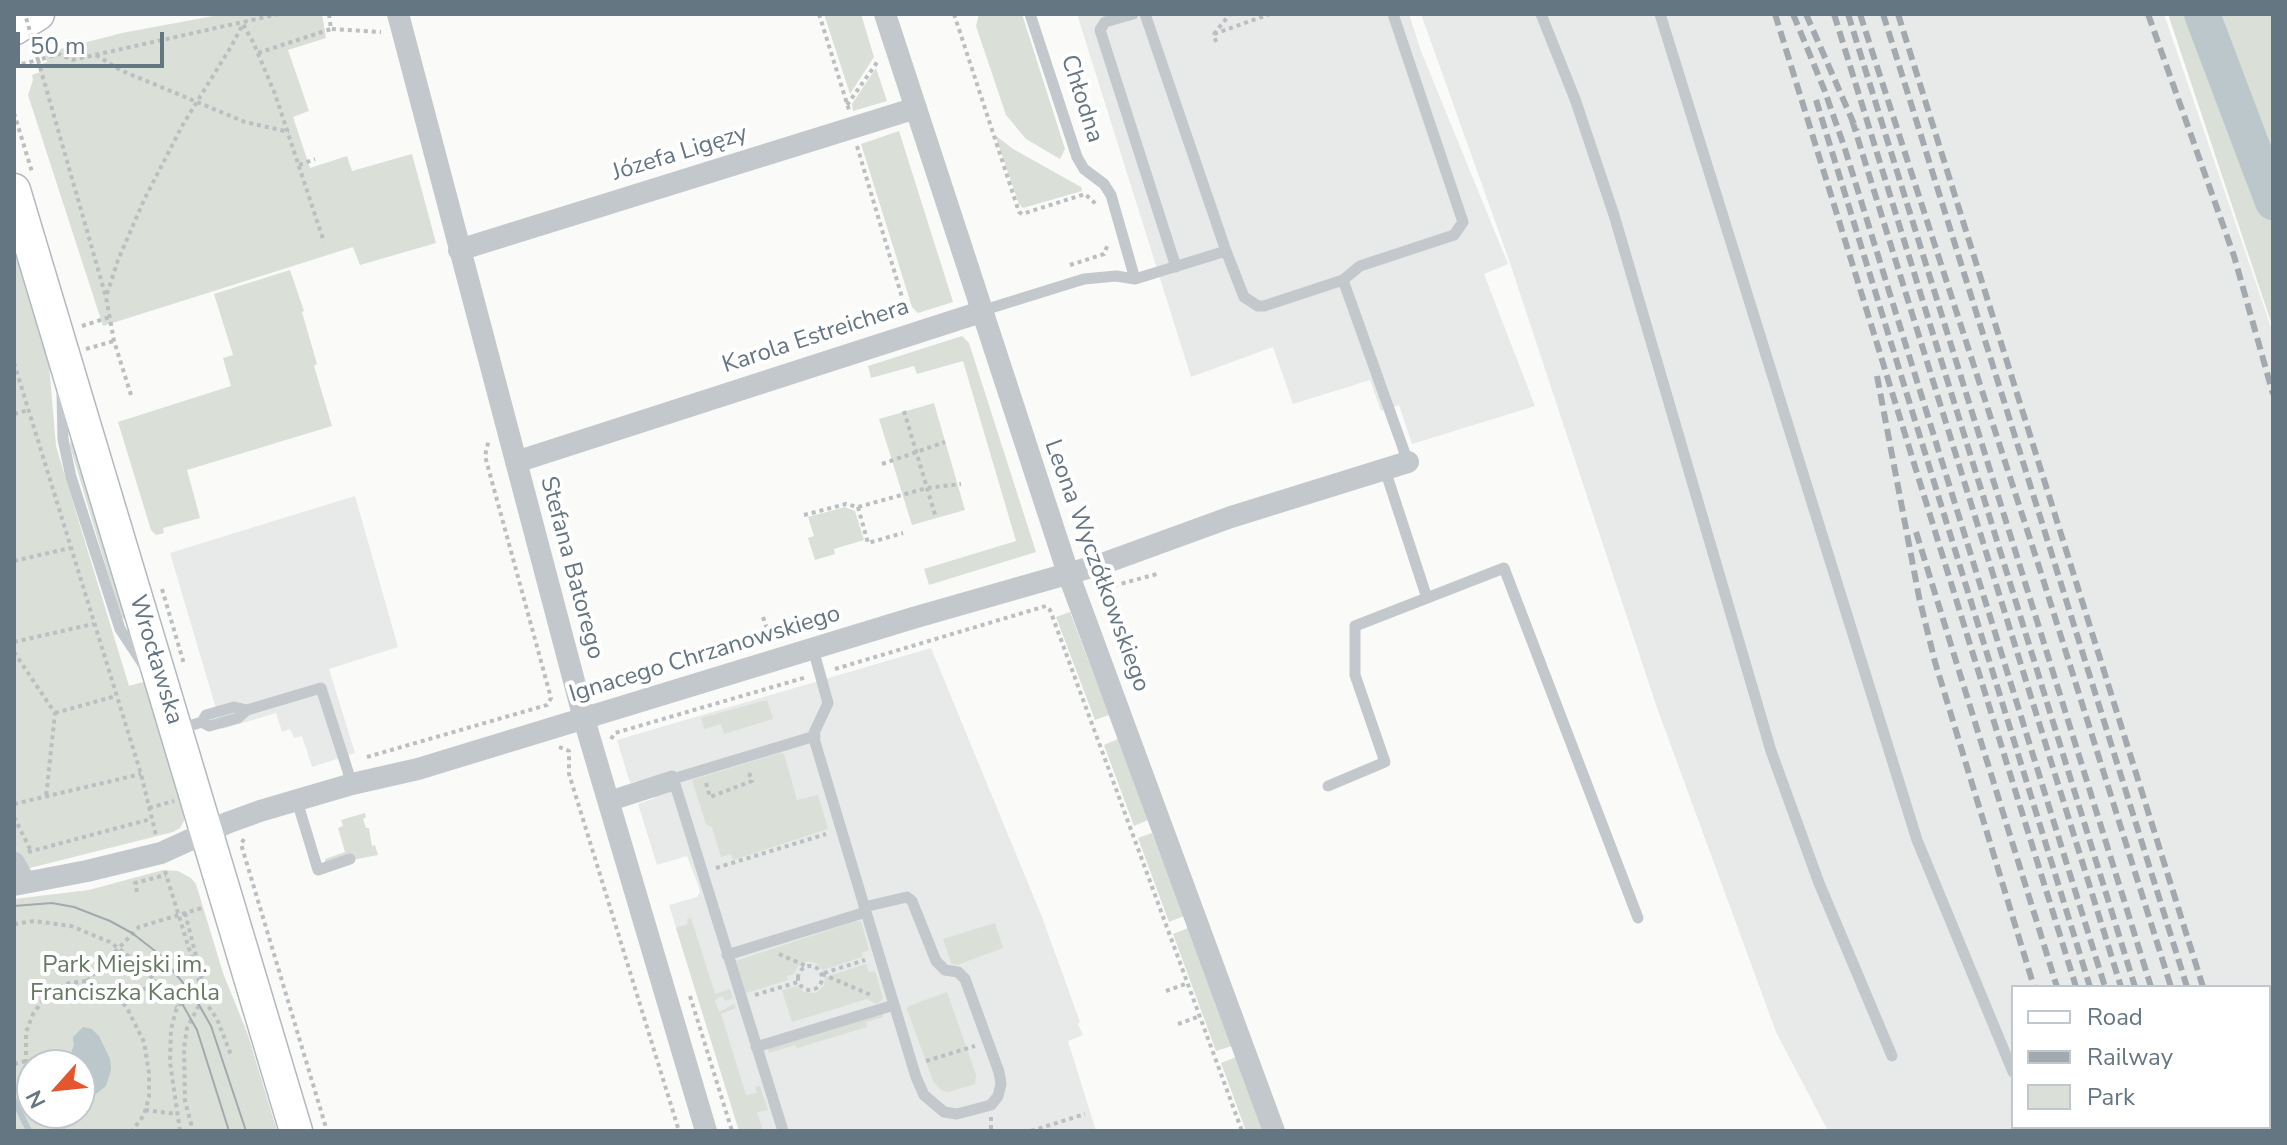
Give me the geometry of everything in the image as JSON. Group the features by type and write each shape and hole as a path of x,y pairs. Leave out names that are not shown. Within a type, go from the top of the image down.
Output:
{"main road":[{"path":"14,29 38,14"},
{"name":"Wrocławska","path":"14,190 76,341 189,726 207,832 296,1131"}],"street":[{"name":"Leona Wyczółkowskiego","path":"885,14 1068,573 1274,1131"},
{"name":"Stefana Batorego","path":"392,23 459,250 584,719 706,1131"},
{"name":"Józefa Ligęzy","path":"459,250 916,108"},
{"name":"Karola Estreichera","path":"516,462 981,312"},
{"name":"Ignacego Chrzanowskiego","path":"21,867 87,871 161,853 242,817 297,801 349,774 418,769 1102,564 1231,517 1408,462"}],"lane":[{"name":"Chłodna","path":"1030,14 1077,157 1084,169 1104,184 1111,195 1135,279"},
{"path":"1133,14 1105,22 1100,30 1176,267"},
{"path":"1145,14 1226,251 1244,297 1258,306 1343,280 1360,266 1454,235 1463,222 1393,14"},
{"path":"1541,14 1575,99 1614,215 1771,751 1819,883 1892,1056"},
{"path":"1660,14 1917,840 2011,1067"},
{"name":"Karola Estreichera","path":"981,312 1084,279 1116,276 1135,279 1226,251"},
{"path":"1343,280 1408,462"},
{"path":"1385,470 1427,598"},
{"path":"1328,786 1385,762 1355,675 1355,626 1504,568 1638,918"},
{"path":"727,955 865,910 903,896 912,901 936,961 945,970 958,972 965,979 999,1072 998,1096 991,1105 957,1114 944,1112 924,1095 912,1065 865,910 815,736 828,703 813,649"},
{"path":"189,726 206,715 234,707 247,710 321,688 349,774"},
{"path":"675,781 701,770 815,736"},
{"path":"608,802 672,776 675,781 783,1131"},
{"path":"297,801 318,870 350,859"},
{"path":"756,1047 894,1005"}],"path":[{"path":"25,14 131,395"},
{"path":"14,66 39,62 59,54 72,60 279,14"},
{"path":"329,14 331,29"},
{"path":"819,14 850,116"},
{"path":"954,14 1019,212 1022,214 1085,194 1096,203 1100,215"},
{"path":"1214,34 1230,14"},
{"path":"1214,34 1270,14"},
{"path":"258,53 331,29 392,23"},
{"path":"106,297 144,200 182,126 243,24"},
{"path":"243,24 258,53 289,132 324,242"},
{"path":"1214,34 1216,42"},
{"path":"96,55 120,70 245,122 289,132"},
{"path":"847,105 880,58"},
{"path":"855,140 910,321"},
{"path":"299,165 315,159"},
{"path":"1062,268 1104,254 1108,249 1108,239"},
{"path":"76,341 110,317"},
{"path":"76,341 114,341"},
{"path":"14,363 141,774 152,819 21,867 14,817"},
{"path":"14,414 29,410"},
{"path":"904,411 936,518"},
{"path":"349,774 547,705 551,698 485,456 490,435"},
{"path":"882,464 945,442"},
{"path":"804,515 846,504 858,507 927,488 961,484"},
{"path":"858,507 868,543 903,533"},
{"path":"14,561 70,548"},
{"path":"1104,612 1101,601 1104,589 1157,574"},
{"path":"165,594 183,653 174,682"},
{"path":"615,752 611,739 615,733 1046,606 1240,1130"},
{"path":"760,641 770,638 763,617"},
{"path":"14,642 94,624"},
{"path":"14,652 55,713 46,797"},
{"path":"55,713 116,696"},
{"path":"559,747 569,751 569,774 679,1131"},
{"path":"701,770 710,797 752,781 743,757"},
{"path":"14,804 141,774"},
{"path":"701,873 836,831"},
{"path":"248,836 241,844 327,1131"},
{"path":"137,892 135,883 166,875 203,976 203,998 187,1028 184,1048 185,1101 193,1131"},
{"path":"87,981 139,927 182,914"},
{"path":"182,914 199,981 198,991 217,1019 231,1055"},
{"path":"14,924 34,921 71,926 120,949 156,980 177,1007"},
{"path":"822,974 879,956"},
{"path":"822,974 821,984 813,990 804,989 798,982 799,972 806,966 815,967 822,974 894,1005"},
{"path":"120,999 147,988 156,980"},
{"path":"26,1049 26,1032 33,1014 56,989 69,983 87,981 120,999 144,1042 149,1073 149,1097 132,1131"},
{"path":"741,999 798,982"},
{"path":"1166,991 1188,983"},
{"path":"180,1131 170,1062 171,1029 177,1007 198,991"},
{"path":"690,996 732,1131"},
{"path":"1178,1024 1200,1016"},
{"path":"912,1065 988,1042"},
{"path":"145,1110 176,1114"},
{"path":"1031,1131 1085,1114"}],"shaded area":[{"path":"1077,14 1409,14 1421,51 1508,264 1484,274 1535,406 1412,444 1399,405 1381,411 1370,380 1293,404 1273,347 1191,377"},
{"path":"1421,14 2164,14 2273,333 2273,1131 1828,1131 1776,1032 1656,705 1510,263"},
{"path":"355,496 398,647 329,669 355,753 312,767 302,736 294,738 290,729 282,732 276,713 222,729 170,553"},
{"path":"931,648 1042,917 1080,1022 1083,1035 1068,1041 1096,1131 739,1131 669,905 697,897 700,892 698,885 687,856 657,865 638,804 655,798 653,792 641,791 637,781 630,783 617,740"},
{"path":"83,1027 92,1029 99,1036 110,1059 111,1070 106,1086 96,1094 96,1049 73,1049 73,1037"}],"green space":[{"path":"224,14 322,14 326,38 288,50 309,111 293,117 310,168 347,156 352,171 412,154 436,243 360,265 353,247 103,326 28,95 32,75 43,71 42,64 47,62 45,53 122,33"},
{"path":"824,14 861,14 874,57 850,94"},
{"path":"979,14 1022,14 1065,149 1060,159 1026,139 1006,115 976,26"},
{"path":"2168,14 2273,14 2273,328"},
{"path":"876,68 887,101 853,111 852,104"},
{"path":"899,131 953,302 918,313 912,307 861,144"},
{"path":"995,135 1013,149 1081,187 1082,191 1023,208"},
{"path":"14,249 49,364 56,446 129,686 146,684 184,812 184,821 173,832 14,872"},
{"path":"290,270 304,311 317,364 314,366 332,426 187,470 200,518 163,528 164,533 156,535 151,530 118,422 231,386 223,358 233,355 214,294"},
{"path":"962,336 969,343 1036,552 929,585 924,569 1016,541 963,361 917,374 914,366 871,378 868,366"},
{"path":"934,403 965,510 912,525 879,419"},
{"path":"71,436 127,620 122,618 118,607 70,446"},
{"path":"845,507 855,511 864,540 834,549 835,554 815,560 808,538 814,536 808,517"},
{"path":"1070,612 1109,715 1095,720 1056,617"},
{"path":"767,700 773,719 724,734 721,724 704,729 701,718"},
{"path":"1118,739 1148,820 1134,826 1104,745"},
{"path":"784,754 797,800 818,795 828,829 733,860 731,854 721,857 712,827 706,824 692,780"},
{"path":"365,813 363,819 378,855 326,865 325,859 345,852 338,828 343,826 341,820"},
{"path":"1152,833 1184,916 1169,922 1138,838"},
{"name":"Park Miejski im. Franciszka Kachla","path":"163,870 178,871 191,878 196,884 223,973 248,1035 277,1131 14,1131 14,899 89,890"},
{"path":"691,918 715,994 730,989 733,998 725,1001 722,996 715,1000 719,1012 734,1004 736,1008 721,1014 746,1095 757,1093 755,1087 760,1086 768,1110 757,1112 763,1131 739,1131 676,928 688,924 687,919"},
{"path":"861,921 869,950 862,953 862,957 823,970 816,963 808,961 798,966 794,974 787,976 788,980 746,993 736,961"},
{"path":"995,923 1003,948 957,965 951,963 943,939"},
{"path":"1188,928 1232,1046 1216,1051 1173,934"},
{"path":"866,964 869,972 875,971 883,998 880,1002 876,1004 867,999 792,1022 782,990 797,986 804,992 816,993 824,986 825,977"},
{"path":"947,992 976,1075 975,1084 948,1092 941,1090 933,1081 907,1009"},
{"path":"882,1013 883,1017 866,1022 867,1027 769,1053 768,1048"},
{"path":"1236,1057 1263,1131 1246,1131 1221,1063"}],"waterway":[{"path":"2202,14 2273,202"},
{"path":"14,1100 29,1131"}],"tram line":[{"path":"14,906 52,903 74,907 132,933 159,954 194,996 211,1026 246,1131"},
{"path":"175,991 197,1030 229,1131"}],"railway":[{"path":"1775,14 2075,985"},
{"path":"1793,14 1844,146 2104,985"},
{"path":"1806,14 1857,131"},
{"path":"1834,14 2134,985"},
{"path":"1848,14 2150,985"},
{"path":"1860,14 2170,985"},
{"path":"1883,14 2186,985"},
{"path":"1898,14 2202,985"},
{"path":"2148,14 2234,256 2273,394"},
{"path":"1816,100 2089,985"},
{"path":"1852,120 2120,985"},
{"path":"1877,376 1919,597 1935,662 2033,985"},
{"path":"1916,532 2056,985"}]}
